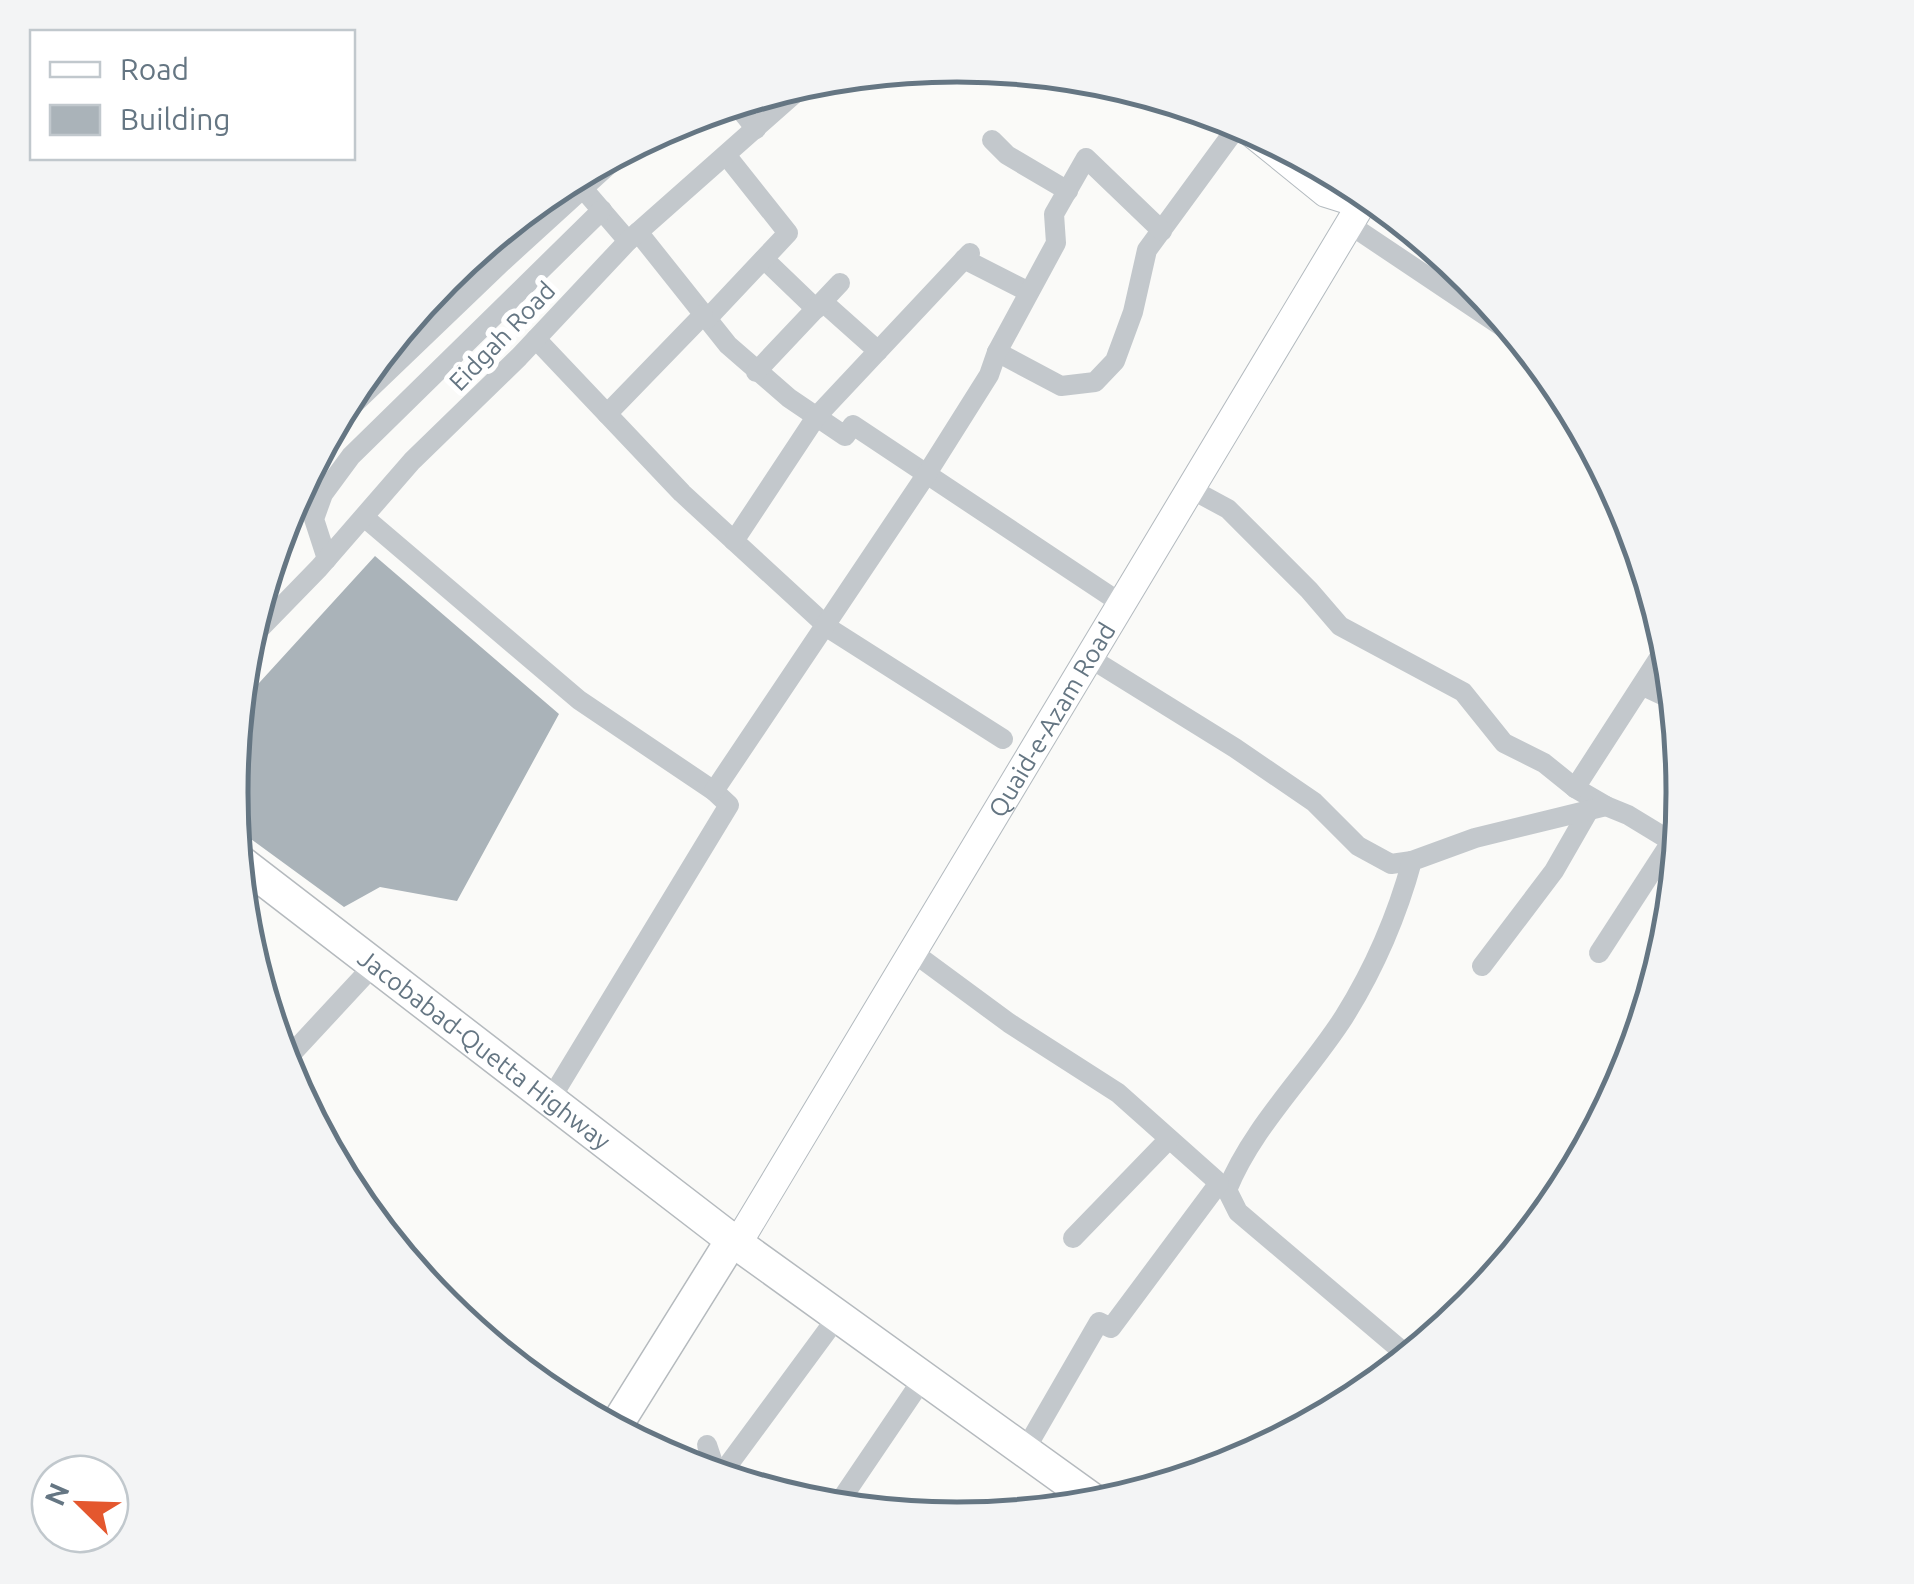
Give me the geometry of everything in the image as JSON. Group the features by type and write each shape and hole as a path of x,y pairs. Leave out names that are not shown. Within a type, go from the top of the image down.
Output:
{"main road":[{"name":"Jacobabad-Quetta Highway","path":"252,871 732,1240 1081,1490"},
{"path":"622,1417 732,1240"}],"street":[{"name":"Eidgah Road","path":"269,619 412,461 633,236 783,105"},
{"path":"745,115 756,129"},
{"path":"997,352 1061,386 1095,382 1115,361 1133,312 1148,250 1228,137"},
{"path":"992,140 1008,156 1068,191"},
{"path":"607,414 788,233 726,155"},
{"path":"714,791 926,475 988,375 1056,243 1054,214 1086,158 1162,230"},
{"path":"1298,171 1326,193 1355,205"},
{"path":"584,189 633,236 756,372 846,436 853,425 1122,604"},
{"path":"424,324 528,238 555,208"},
{"name":"Quaid-e-Azam Road","path":"732,1240 745,1231 914,954 1359,208"},
{"path":"327,559 314,519 322,494 351,456 602,210"},
{"path":"1373,217 1440,273"},
{"path":"522,231 528,238"},
{"path":"734,541 816,418 967,256 1029,292"},
{"path":"764,259 878,351"},
{"path":"756,372 840,283"},
{"path":"536,339 682,493 824,624 1003,739"},
{"path":"1191,489 1228,509 1340,626 1463,692 1504,744 1544,763 1597,808"},
{"path":"364,517 579,700 729,805 550,1100"},
{"path":"1090,658 1314,802 1358,846 1391,864 1412,862 1475,838 1597,808 1628,815 1665,838"},
{"path":"1576,788 1655,666"},
{"path":"1643,686 1659,694"},
{"path":"1482,966 1597,808"},
{"path":"1025,1450 1099,1322 1111,1328 1223,1187 1344,1016 1388,935 1412,862"},
{"path":"1599,954 1662,862"},
{"path":"914,954 1009,1023 1118,1093 1223,1187 1238,1212 1398,1348"},
{"path":"296,1049 374,965"},
{"path":"1073,1238 1169,1138"},
{"path":"727,1463 838,1316"},
{"path":"846,1492 924,1378"},
{"path":"706,1446 710,1457"}],"building":[{"path":"375,556 559,714 457,901 380,887 344,907 249,838 249,746 256,686"}]}
